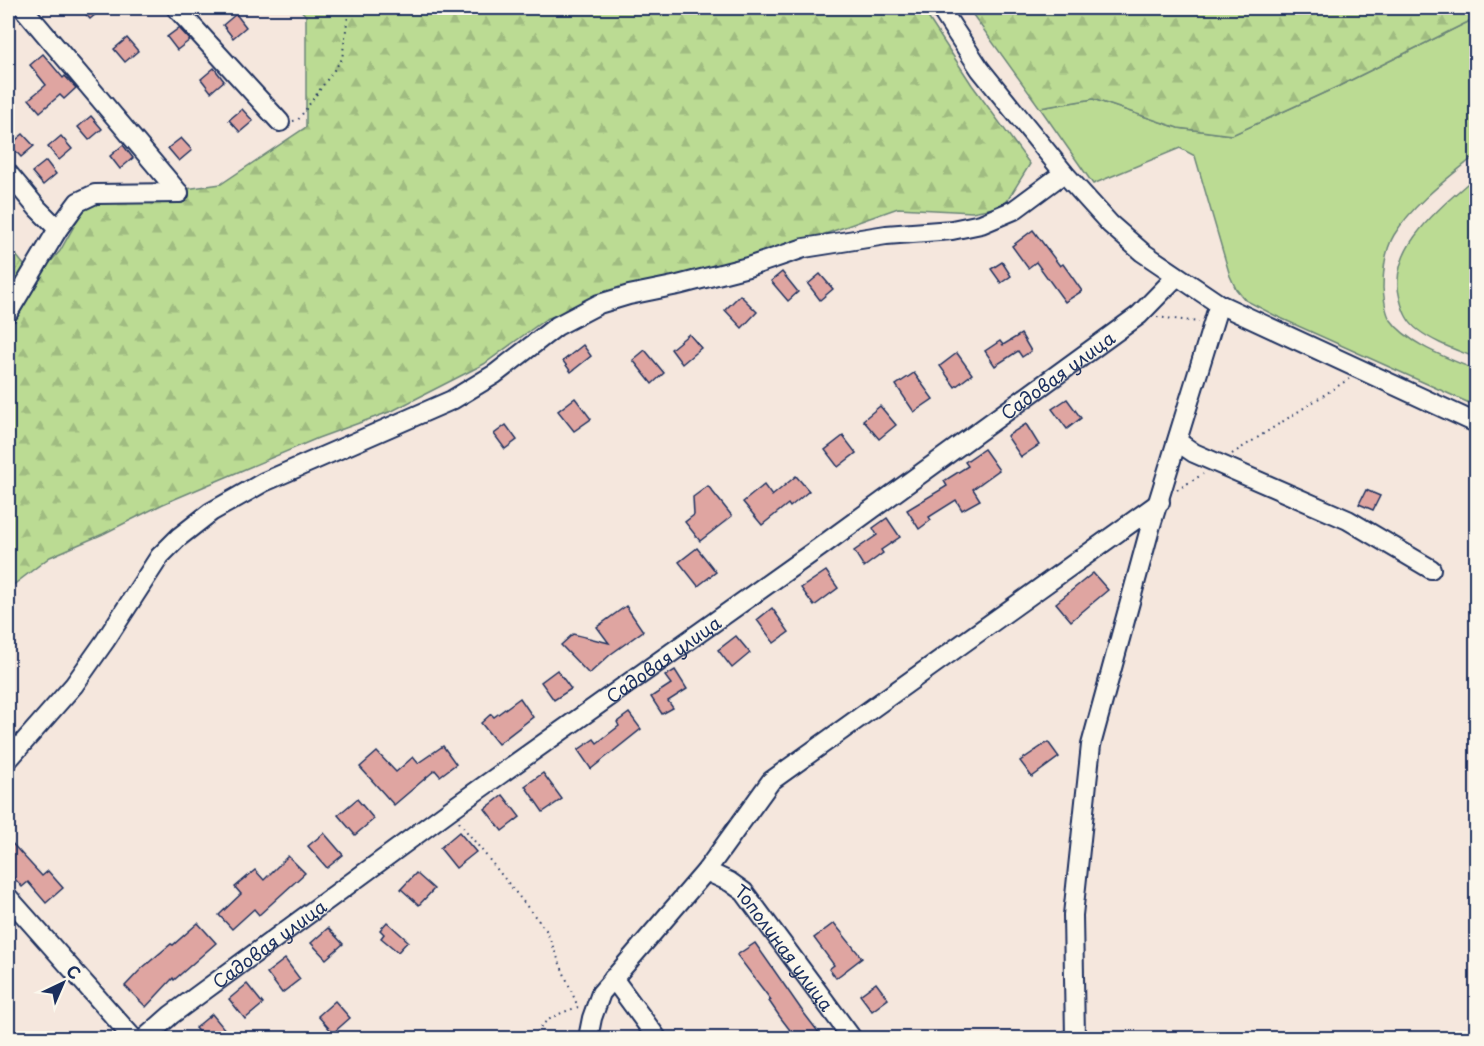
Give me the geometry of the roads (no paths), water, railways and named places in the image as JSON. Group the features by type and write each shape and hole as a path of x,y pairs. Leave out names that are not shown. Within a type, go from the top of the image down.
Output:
{"street":[{"path":"8,314 58,229 78,202 95,194 179,193 23,8"},
{"path":"176,8 280,122"},
{"path":"940,8 980,69 1064,173 1110,224 1142,252 1219,304 1476,423"},
{"path":"8,173 58,229"},
{"path":"8,760 74,685 160,556 179,537 211,512 264,482 452,400 495,374 556,326 600,304 748,267 804,248 886,235 952,230 981,224 1014,210 1064,173"},
{"name":"Садовая улица","path":"145,1038 171,1015 450,810 810,554 1139,315 1176,277"},
{"path":"1075,1038 1073,915 1091,746 1151,525 1160,502 1219,304"},
{"path":"1178,442 1194,453 1348,520 1431,569"},
{"path":"588,1038 592,1018 602,993 706,872 771,782 1160,502"},
{"name":"Тополиная улица","path":"706,872 730,882 744,892 852,1038"},
{"path":"8,897 133,1038"},
{"path":"613,978 657,1038"}]}
